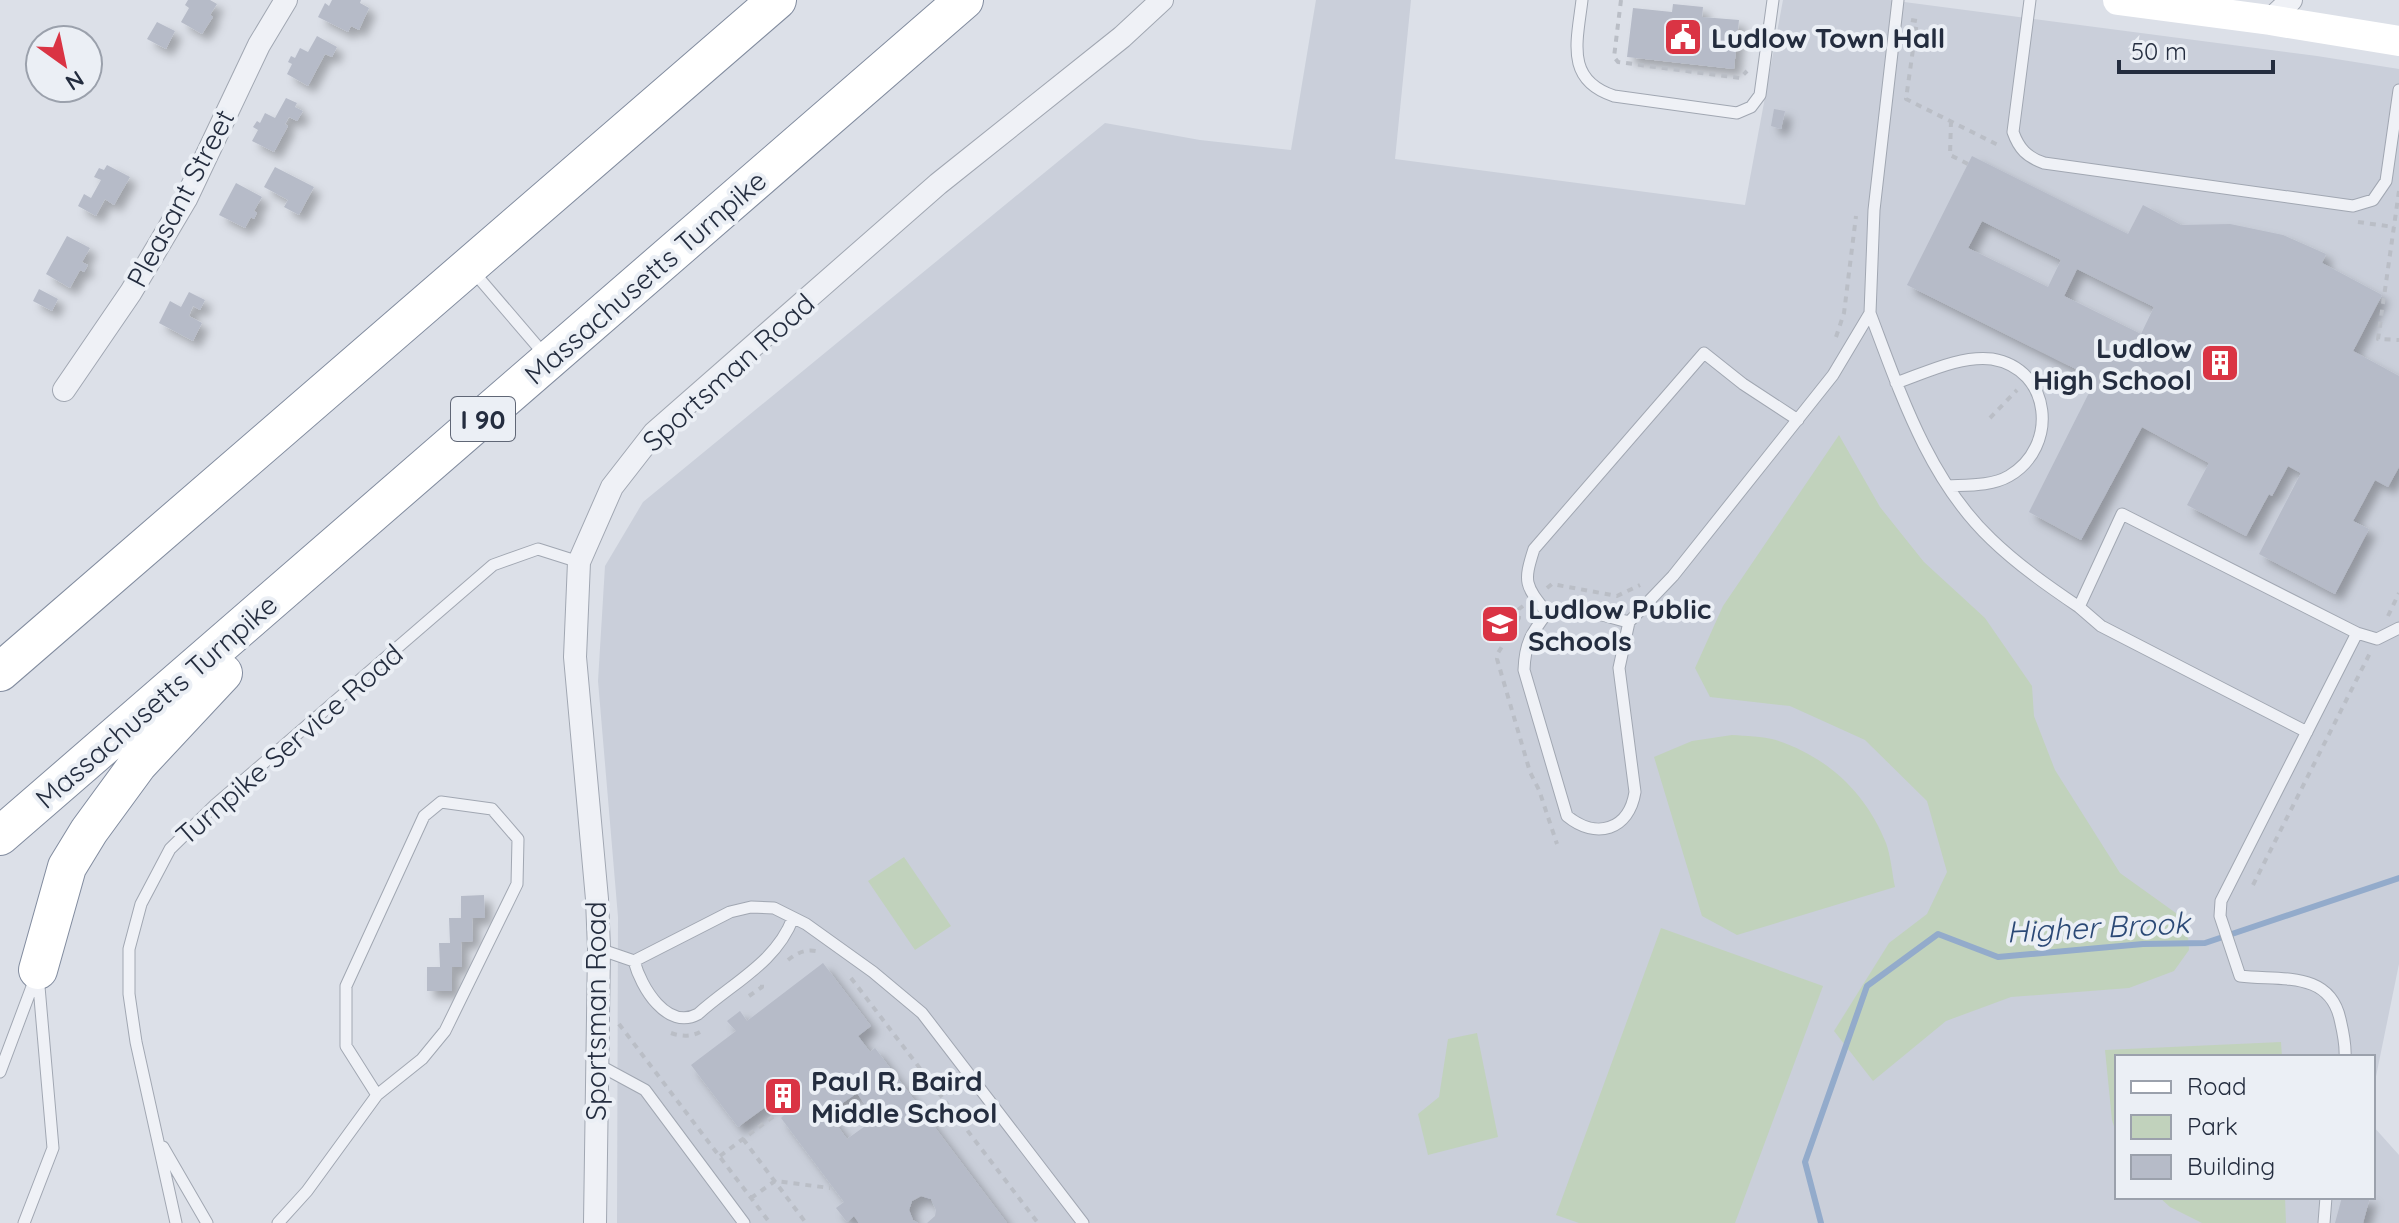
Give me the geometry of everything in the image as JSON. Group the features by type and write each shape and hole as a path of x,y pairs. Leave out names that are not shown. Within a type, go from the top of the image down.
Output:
{"highway":[{"path":"0,672 777,0"},
{"name":"Massachusetts Turnpike","path":"0,836 964,0"},
{"path":"38,970 67,867 112,796 207,689 458,441"},
{"path":"0,663 74,607"}],"main road":[{"path":"2118,0 2280,10 2399,41"}],"street":[{"name":"Pleasant Street","path":"64,390 131,292 186,199 259,45 286,0"},
{"name":"Sportsman Road","path":"595,1223 599,949 575,657 579,562 612,487 654,433 938,184 1122,37 1162,0"}],"lane":[{"path":"1582,0 1576,51 1587,83 1598,91 1614,96 1737,113 1751,107 1760,95 1773,0"},
{"path":"1898,0 1874,210 1870,313 1896,383 1933,462 1989,537 2034,576 2101,626 2307,732"},
{"path":"2030,0 2013,132 2023,151 2044,163 2353,206 2373,200 2386,181 2399,90"},
{"path":"469,267 549,361"},
{"path":"1629,622 1558,609 1547,613 1525,648 1524,670 1567,816 1588,829 1605,829 1621,821 1632,806 1635,792 1619,668 1629,622 1673,576 1798,420 1833,375 1870,313"},
{"path":"1547,613 1525,576 1534,549 1704,353 1743,384 1798,420"},
{"path":"1896,383 1974,358 1994,360 2012,367 2027,379 2038,396 2043,415 2042,434 2035,453 2022,468 2005,479 1984,484 1948,486"},
{"path":"2079,607 2122,514 2357,633 2377,639 2399,628"},
{"name":"Turnpike Service Road","path":"176,1223 136,1042 129,994 129,949 141,904 170,849 215,805 493,565 538,549 579,562"},
{"path":"2345,1055 2339,1014 2331,996 2319,985 2240,976 2220,916 2221,901 2357,633"},
{"path":"278,1223 307,1191 377,1095 422,1059 445,1031 517,884 518,839 492,809 441,802 424,816 346,986 346,1046 377,1095"},
{"path":"599,949 634,961 730,912 751,907 774,908 806,924 873,972 922,1013 1083,1223"},
{"path":"634,961 638,977 665,1011 675,1018 687,1019 698,1014 774,952 786,936 793,918"},
{"path":"0,1072 38,970"},
{"path":"24,1223 53,1148 38,970"},
{"path":"596,1064 645,1090 744,1223"},
{"path":"157,1136 207,1223"},
{"path":"2324,1223 2326,1199"}],"path":[{"path":"1621,0 1614,57 1618,62 1740,78 1747,72 1749,58"},
{"path":"1951,121 1950,155 1968,164"},
{"path":"2399,191 2378,339 2399,340"},
{"path":"1835,339 1844,313 1858,202"},
{"path":"1990,418 2027,379"},
{"path":"1557,844 1530,772 1497,659 1498,653 1519,618 1519,609 1552,584 1617,596 1638,587 1650,577"},
{"path":"2253,885 2399,593"},
{"path":"786,961 809,949 821,952"},
{"path":"843,970 854,980 1038,1223"},
{"path":"740,1003 762,987 762,979"},
{"path":"615,1019 770,1223"},
{"path":"665,1030 680,1036 696,1035 707,1027"},
{"path":"720,1156 782,1110"},
{"path":"743,1139 806,1223"},
{"path":"751,1198 775,1181 830,1188"}],"shaded area":[{"name":"Ludlow Public Schools","path":"1316,0 1411,0 1395,159 1745,205 1783,0 1889,0 2399,69 2399,964 2375,1081 2375,1055 2115,1055 2115,1199 2375,1199 2375,1128 2399,1155 2399,1223 617,1223 618,917 598,681 605,566 643,502 1105,123 1200,140 1291,150"}],"green space":[{"path":"1839,435 1880,507 1924,562 1985,618 2032,686 2034,716 2055,770 2120,873 2187,921 2189,950 2174,971 2129,988 2011,997 1946,1021 1873,1081 1834,1031 1889,943 1927,914 1947,872 1927,801 1865,740 1790,706 1710,697 1695,668 1723,606"},
{"path":"1732,735 1771,739 1795,747 1843,779 1878,825 1888,848 1895,887 1737,935 1702,916 1654,757 1692,741"},
{"path":"904,857 951,926 915,950 868,881"},
{"path":"1661,928 1823,986 1735,1223 1579,1223 1556,1215"},
{"path":"1477,1033 1498,1137 1428,1155 1418,1114 1439,1097 1448,1039"},
{"path":"2281,1042 2282,1055 2115,1055 2115,1130 2105,1050"},
{"path":"2161,1199 2285,1199 2286,1223 2202,1223 2170,1207"}],"building":[{"path":"188,0 210,0 217,4 202,34 181,22 189,8 185,5"},
{"path":"332,0 361,0 360,3 369,8 359,30 351,26 348,32 318,17 325,3 329,6"},
{"path":"1673,4 1703,7 1702,17 1739,20 1734,69 1627,57 1633,8 1672,12"},
{"path":"157,22 175,31 166,49 147,39"},
{"path":"317,36 337,47 332,57 325,54 308,86 287,74 292,64 288,62 291,56 295,58 300,48 308,52"},
{"path":"286,98 297,103 295,107 303,111 297,121 289,117 285,124 288,126 274,152 252,141 258,130 253,127 257,121 260,123 265,113 275,118"},
{"path":"1774,109 1785,111 1781,129 1771,126"},
{"name":"Ludlow High School","path":"1972,156 2128,234 2143,205 2181,225 2230,224 2283,235 2326,254 2322,263 2382,295 2353,351 2399,376 2399,467 2388,487 2375,480 2353,521 2369,529 2335,594 2259,554 2301,473 2288,466 2246,536 2187,505 2209,463 2142,427 2081,540 2029,512 2096,379 1907,285","holes":["1982,221 2061,260 2048,287 1968,248","2077,269 2154,307 2141,334 2064,296"]},
{"path":"107,165 130,177 114,205 105,199 96,216 78,206 84,194 91,198 101,180 94,177 99,168 104,170"},
{"path":"275,167 314,187 299,215 284,207 288,200 264,187"},
{"path":"236,183 262,197 254,211 257,213 254,219 251,217 245,228 219,215"},
{"path":"67,236 90,248 82,262 88,265 84,272 80,270 70,288 46,274"},
{"path":"39,289 58,299 52,311 33,301"},
{"path":"189,292 205,300 200,310 193,306 189,316 202,323 193,341 159,323 170,301 181,307"},
{"path":"484,895 485,918 472,918 473,941 461,942 462,967 452,967 452,991 427,991 427,967 440,967 439,943 450,943 449,918 461,918 461,896"},
{"name":"Paul R. Baird Middle School","path":"823,963 871,1026 858,1036 870,1052 875,1048 1007,1223 927,1223 935,1216 936,1210 931,1199 921,1196 912,1201 909,1210 913,1220 918,1223 859,1223 854,1216 847,1222 836,1208 844,1202 781,1118 785,1114 775,1100 738,1127 691,1065 736,1031 727,1021 740,1011 747,1021","holes":["857,1093 875,1119 847,1139 828,1113"]},
{"path":"2341,1199 2369,1199 2363,1223 2335,1223"}],"waterway":[{"name":"Higher Brook","path":"1821,1223 1805,1162 1867,986 1938,934 1998,957 2143,944 2205,943 2399,878"}],"place":[{"name":"Ludlow Town Hall","path":"1683,37"},
{"name":"Ludlow High School","path":"2220,363"},
{"name":"Ludlow Public Schools","path":"1500,624"},
{"name":"Paul R. Baird Middle School","path":"783,1096"}]}
